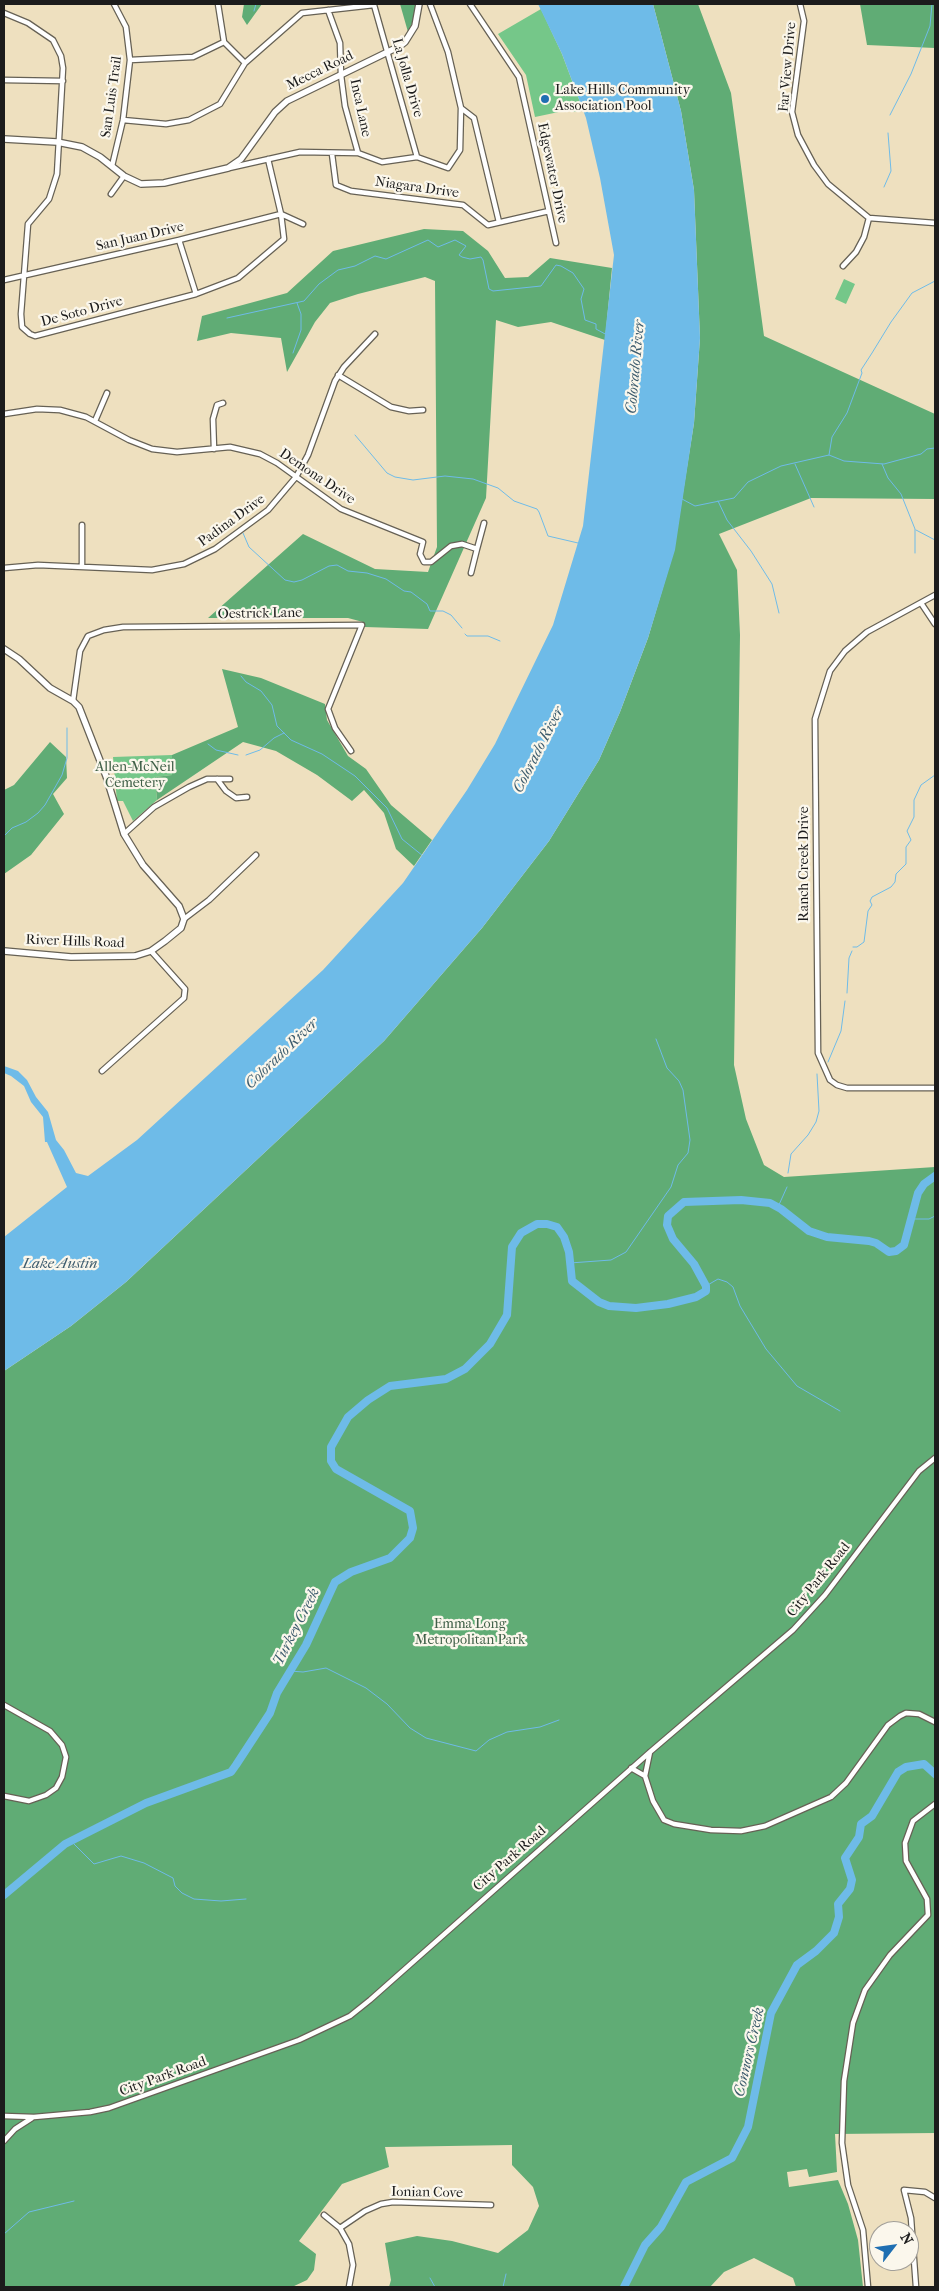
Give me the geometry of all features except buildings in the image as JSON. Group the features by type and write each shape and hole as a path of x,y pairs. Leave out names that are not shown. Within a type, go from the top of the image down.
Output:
{"street":[{"name":"San Luis Trail","path":"112,166 122,120 130,60 126,27 114,4"},
{"path":"218,4 224,42 245,63"},
{"name":"Mecca Road","path":"4,139 71,144 92,151 132,181 151,185 228,168 241,159 280,106 294,96 389,53 400,46 415,26 419,4"},
{"path":"228,168 300,152 358,153 382,162 417,156 448,168 460,150 461,108 448,52 430,4"},
{"name":"Edgewater Drive","path":"470,4 519,77 556,243"},
{"name":"Far View Drive","path":"800,4 804,21 792,112 798,135 814,166 828,184 869,218"},
{"name":"La Jolla Drive","path":"328,10 374,5 417,156"},
{"path":"122,120 166,124 189,120 220,104 245,63 302,13 328,10"},
{"name":"Inca Lane","path":"328,10 340,42 341,75 345,106 358,153"},
{"name":"De Soto Drive","path":"4,14 33,25 53,40 61,56 63,81 57,142 57,174 49,200 28,224 21,321 26,332 35,336 196,294 238,278 284,239 281,214 268,159"},
{"path":"130,60 193,57 224,42"},
{"path":"4,80 63,81"},
{"path":"461,108 474,118 499,222"},
{"name":"Niagara Drive","path":"332,154 336,185 351,190 463,205 488,225 549,211"},
{"path":"111,194 124,176"},
{"path":"281,214 303,224"},
{"name":"San Juan Drive","path":"4,280 179,240 281,214"},
{"path":"843,266 856,252 864,237 869,218 935,223"},
{"path":"179,240 196,294"},
{"name":"Padina Drive","path":"4,568 28,565 152,570 195,560 215,549 268,510 296,478 308,455 338,375 375,334"},
{"path":"338,375 392,407 409,411 423,410"},
{"path":"95,421 107,393"},
{"path":"214,449 212,426 214,413 217,405 224,403"},
{"name":"Demona Drive","path":"4,414 25,410 49,409 72,412 152,449 177,452 241,448 260,454 277,463 341,509 423,542 420,554 424,562 432,562 451,546 462,544 477,549"},
{"path":"471,573 484,523"},
{"path":"82,525 82,567"},
{"name":"Ranch Creek Drive","path":"935,595 867,632 845,651 830,671 815,718 816,1040 818,1053 824,1069 837,1085 847,1088 935,1088"},
{"path":"921,603 935,624"},
{"name":"Oestrick Lane","path":"73,701 80,652 88,636 104,630 123,627 362,626 328,709 335,728 351,751"},
{"path":"4,649 19,659 50,688 73,701 83,714 106,776 124,834 143,865 179,906 184,918"},
{"path":"124,834 154,807 189,787 208,779 230,780"},
{"path":"217,779 226,791 236,798 246,797"},
{"name":"River Hills Road","path":"4,951 71,957 109,958 135,956 151,951 175,934 183,924 184,918 209,900 256,855"},
{"path":"102,1071 184,998 185,989 151,951"},
{"name":"City Park Road","path":"4,2116 34,2117 90,2112 115,2106 298,2040 345,2019 370,2000 650,1752 748,1670 804,1618 825,1595 919,1471 935,1458"},
{"path":"4,1705 50,1731 62,1745 66,1757 62,1777 56,1788 46,1795 29,1801 4,1796"},
{"path":"650,1752 645,1776 658,1812 668,1822 711,1830 749,1830 765,1826 814,1806 836,1793 846,1783 881,1732 900,1716 906,1713 919,1714 927,1716 935,1722"},
{"path":"632,1768 645,1776"},
{"path":"868,2287 862,2230 848,2185 842,2143 844,2080 853,2022 865,1990 890,1955 930,1911 927,1899 906,1861 905,1843 914,1821 935,1804"},
{"path":"4,2141 9,2135 34,2117"},
{"path":"4,2131 9,2135"},
{"path":"917,2287 911,2218 904,2190 925,2192 935,2198"},
{"name":"Ionian Cove","path":"340,2228 365,2211 381,2204 394,2202 492,2206"},
{"path":"324,2214 340,2228 346,2238 352,2257 353,2273 349,2287"}],"green space":[{"path":"244,4 262,4 247,25 242,17"},
{"path":"400,4 416,4 414,19 408,32"},
{"name":"Emma Long Metropolitan Park","path":"653,4 698,4 731,93 764,336 935,414 935,499 811,498 719,534 737,570 740,635 734,1065 746,1119 764,1165 784,1177 935,1167 935,2133 835,2134 837,2172 809,2177 807,2169 787,2172 789,2187 838,2180 848,2204 858,2240 863,2287 796,2287 793,2278 754,2258 724,2272 710,2287 389,2287 391,2280 385,2243 417,2236 452,2241 498,2253 528,2230 539,2206 533,2187 512,2165 512,2145 385,2147 389,2167 342,2184 299,2241 316,2254 314,2270 307,2280 292,2287 4,2287 4,1371 71,1326 126,1282 384,1041 482,928 549,841 599,760 620,712 648,638 674,550 694,423 700,338 694,190 681,111"},
{"path":"860,4 935,4 935,48 867,45"},
{"path":"541,9 562,54 583,110 573,112 573,109 535,117 526,75 498,34"},
{"path":"424,229 463,231 488,251 505,278 528,277 550,258 612,268 605,340 551,322 518,327 496,320 486,498 428,629 365,627 363,622 348,618 208,618 303,534 375,569 428,572 437,547 435,281 425,277 330,303 315,322 287,372 281,338 231,333 197,341 202,316 287,293 333,251"},
{"path":"844,279 855,284 846,304 835,299"},
{"path":"222,669 261,678 325,704 327,720 348,756 366,769 391,805 432,840 414,866 396,849 384,813 364,790 352,801 317,775 276,751 243,742 157,800 155,777 172,775 172,755 238,727"},
{"path":"50,742 66,757 67,778 53,794 64,814 31,855 4,874 4,790 14,785"},
{"name":"Allen-McNeil Cemetery","path":"172,755 172,775 155,777 157,800 133,821 123,801 117,801 113,757"}],"water":[{"name":"Lake Austin","path":"538,4 653,4 681,111 694,190 700,338 694,423 675,550 648,638 620,712 599,760 549,841 482,928 384,1041 126,1282 71,1326 4,1371 4,1237 67,1187 47,1142 45,1142 43,1117 31,1102 24,1086 4,1073 4,1066 18,1071 27,1080 36,1097 48,1112 56,1140 64,1150 76,1173 88,1176 137,1140 323,970 403,883 467,790 495,744 553,625 583,526 614,255 600,178 586,118 562,54"}],"waterway":[{"path":"254,11 256,4"},
{"path":"890,115 911,74 930,26 932,4"},
{"path":"884,187 891,171 888,133"},
{"path":"227,318 304,301 319,284 338,270 355,266 375,256 386,259 428,240 438,247 455,240 466,246 459,255 462,257 470,259 481,257 489,289 493,291 541,286 556,265 573,273 584,289 581,299 585,320 596,324 596,329 607,335"},
{"path":"829,455 832,437 847,413 862,373 861,370 912,293 935,281"},
{"path":"293,353 301,330 301,314 297,303"},
{"path":"355,435 387,473 395,477 413,480 445,476 473,479 498,488 514,501 537,509 548,536 578,543"},
{"path":"682,499 695,506 734,498 748,482 781,466 829,455 844,461 884,464 921,454 927,449 935,448"},
{"path":"795,464 814,507"},
{"path":"882,464 888,478 901,494 915,529 915,553"},
{"path":"718,501 727,520 751,551 772,584 779,613"},
{"path":"916,530 935,540"},
{"path":"243,533 249,547 285,580 294,582 302,580 329,566 337,565 348,571 367,573 386,579 404,591 411,592 427,604 430,611 443,611 451,615 462,628"},
{"path":"465,634 467,636 488,636 500,641"},
{"path":"241,676 246,682 261,691 272,705 277,726 291,740 322,754 355,776 387,808 402,839 423,856"},
{"path":"4,836 12,828 26,822 38,813 45,805 62,775 67,758 67,728"},
{"path":"246,755 260,750 274,738 284,733"},
{"path":"208,744 216,750 238,755"},
{"path":"853,947 857,947 864,942 872,897 891,887 895,882 896,874 906,864 906,847 911,840 907,831 914,817 914,800 921,785 935,775"},
{"path":"847,993 849,958 852,951"},
{"path":"828,1062 841,1031 845,1001"},
{"path":"570,1263 611,1260 626,1252 671,1187 678,1165 688,1153 690,1140 683,1090 679,1081 667,1068 656,1039"},
{"path":"788,1173 791,1154 808,1135 816,1122 819,1111 817,1074"},
{"name":"Turkey Creek","path":"4,1895 65,1844 146,1803 231,1772 270,1713 277,1693 306,1645 335,1582 351,1572 390,1558 410,1538 413,1528 410,1511 336,1469 331,1461 331,1447 348,1417 368,1400 390,1386 446,1379 465,1369 490,1344 507,1315 512,1247 521,1233 537,1224 557,1227 564,1237 569,1252 572,1281 599,1302 609,1306 636,1308 668,1304 696,1297 706,1291 706,1286 694,1264 673,1239 667,1225 668,1216 684,1202 741,1200 770,1203 781,1209 809,1231 827,1237 869,1241 876,1243 889,1252 896,1251 904,1245 918,1193 924,1184 935,1176"},
{"path":"778,1207 787,1187"},
{"path":"912,1219 929,1219 935,1216"},
{"path":"706,1286 718,1279 727,1282 733,1287 740,1306 766,1349 797,1386 840,1411"},
{"path":"290,1671 303,1672 326,1668 366,1688 387,1704 410,1728 426,1738 476,1751 489,1740 507,1732 540,1727 559,1720"},
{"name":"Connors Creek","path":"624,2287 645,2245 661,2227 686,2182 732,2158 748,2127 771,2013 797,1965 816,1951 834,1933 839,1917 838,1904 850,1889 852,1880 845,1858 859,1837 861,1824 872,1816 898,1772 906,1767 924,1764 935,1774"},
{"path":"71,1841 94,1864 121,1856 144,1863 173,1878 175,1886 182,1893 194,1899 221,1901 246,1899"},
{"path":"4,2234 29,2212 74,2201"},
{"path":"503,2287 506,2274"},
{"path":"430,2278 435,2287"}],"place":[{"name":"Lake Hills Community Association Pool","path":"545,99"}],"water label":[{"name":"Colorado River","path":"636,367"},
{"name":"Colorado River","path":"539,750"},
{"name":"Colorado River","path":"282,1054"}]}
